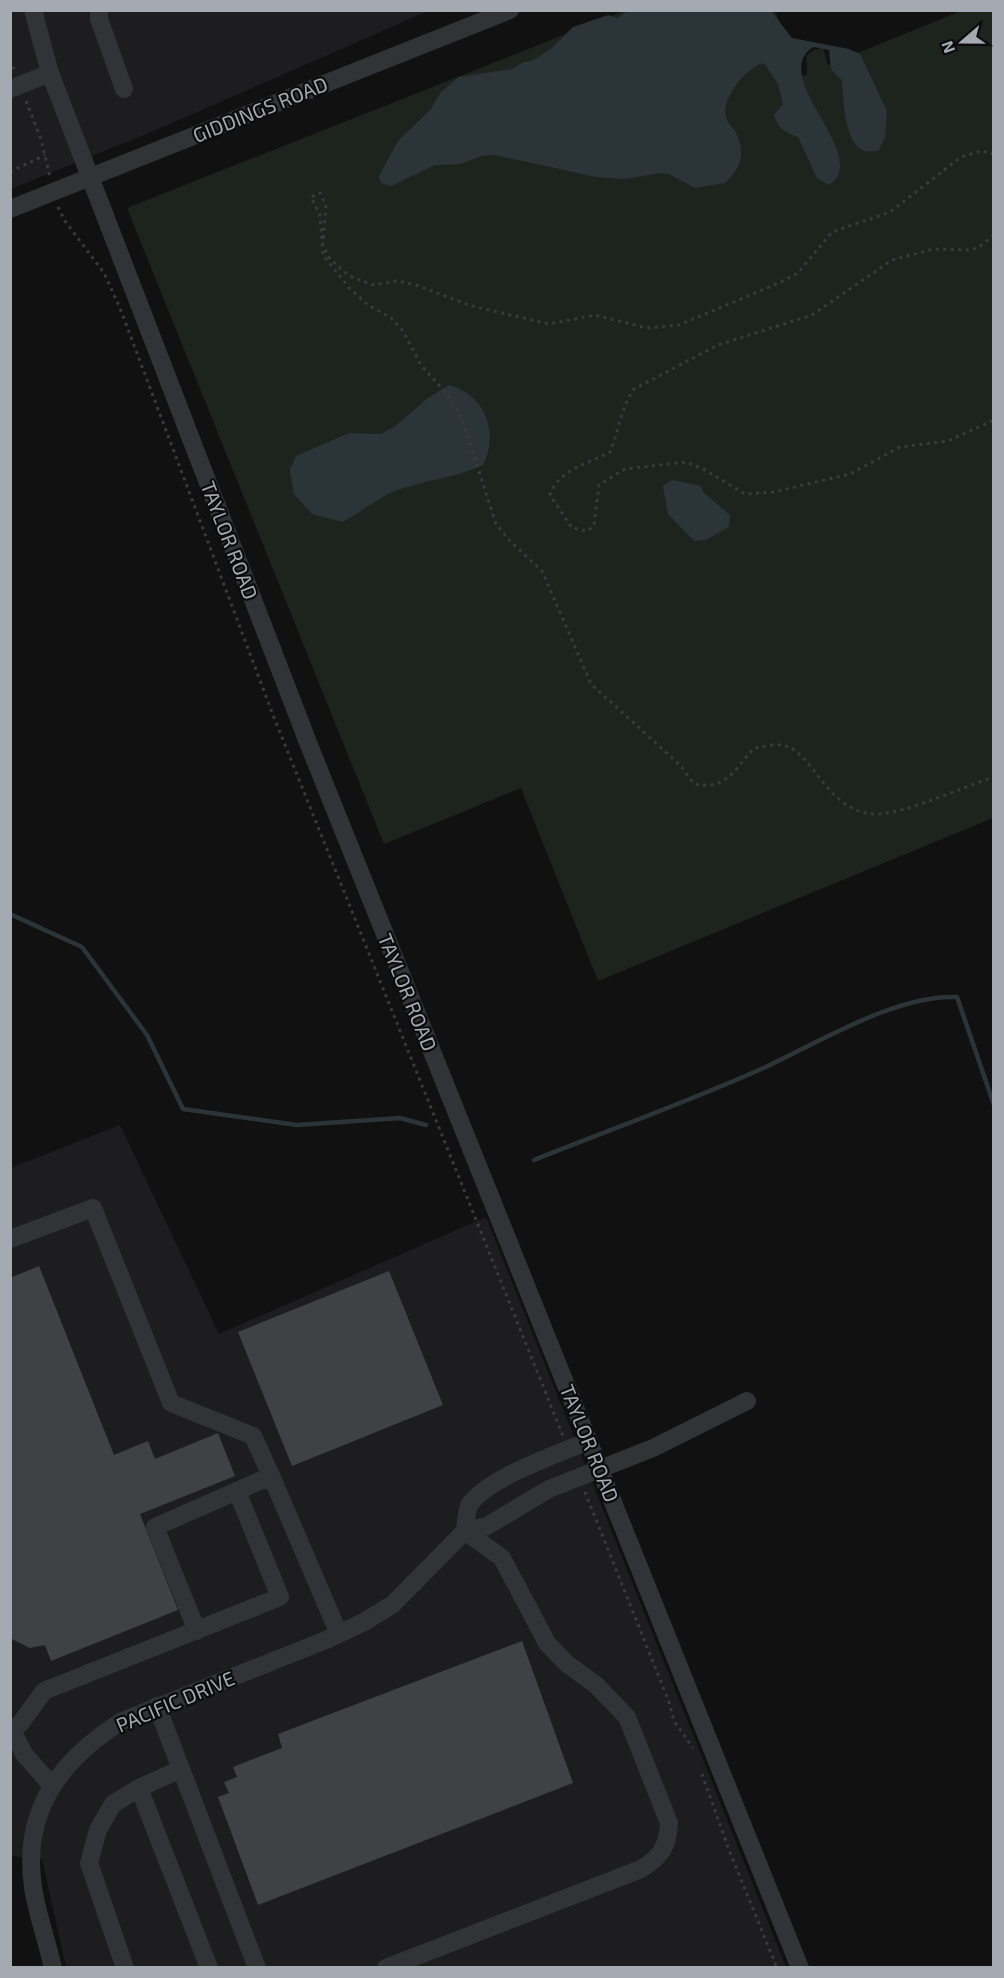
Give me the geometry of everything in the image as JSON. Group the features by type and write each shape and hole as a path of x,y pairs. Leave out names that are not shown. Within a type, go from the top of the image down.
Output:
{"street":[{"name":"TAYLOR ROAD","path":"33,10 50,73 305,734 800,1968"},
{"path":"99,10 99,19 124,89"},
{"name":"GIDDINGS ROAD","path":"10,209 510,10"},
{"path":"15,87 50,73"},
{"path":"10,1239 93,1208 171,1403 253,1436 339,1634"},
{"name":"PACIFIC DRIVE","path":"53,1968 33,1888 34,1828 42,1803 52,1786 71,1760 93,1738 122,1721 157,1706 339,1634 393,1604 465,1531 487,1526 549,1489 653,1448 747,1401"},
{"path":"386,1968 641,1869 658,1858 668,1841 669,1823 627,1717 596,1685 566,1663 547,1643 502,1558 465,1531 469,1505 483,1492 516,1472 589,1441"},
{"path":"197,1631 155,1527 262,1480 273,1480"},
{"path":"52,1786 24,1755 11,1730 44,1691 280,1597 237,1491"},
{"path":"157,1706 257,1968"},
{"path":"125,1968 89,1863 98,1830 113,1804 139,1788 181,1769"},
{"path":"139,1788 209,1968"}],"path":[{"path":"10,60 15,87 47,163"},
{"path":"993,154 981,151 961,157 890,212 832,232 798,273 781,282 679,325 647,328 595,315 549,324 472,306 416,285 397,281 373,285 349,276 330,259 323,245 326,205 320,193 311,197 320,215 323,255 350,289 368,305 392,318 403,331 421,365 460,413 496,524 510,541 542,571 591,684 681,766 694,784 710,787 723,782 754,748 783,744 801,755 840,801 858,811 869,813 880,814 905,808 993,777"},
{"path":"10,172 45,155"},
{"path":"60,212 104,273 120,309 273,716 562,1435"},
{"path":"993,235 979,247 971,250 933,249 892,260 812,315 788,325 718,345 633,389 625,402 621,427 610,452 563,475 553,485 550,495 572,528 588,531 594,525 599,485 625,469 686,462 705,470 745,494 774,492 850,474 900,447 948,441 993,420"},
{"path":"587,1497 669,1702 674,1721 696,1757"},
{"path":"700,1767 729,1850 777,1968"}],"shaded area":[{"path":"11,11 428,11 156,130 11,189"},
{"path":"624,11 775,11 802,76 807,74 806,56 814,50 823,48 828,65 961,11 993,11 993,818 598,981 521,788 384,844 127,208"},
{"path":"628,11 771,11 792,38 849,49 860,54 887,111 885,137 879,150 867,151 859,147 852,139 845,116 842,81 831,69 829,50 813,47 802,61 802,77 809,96 839,155 839,172 829,185 817,178 798,137 786,132 777,123 774,115 783,104 778,84 764,63 757,65 743,77 727,102 726,117 736,133 741,154 735,172 725,183 695,188 669,174 661,173 625,179 596,177 495,155 481,156 461,164 435,165 391,186 381,183 379,176 398,141 431,109 441,92 459,77 512,69 534,60 552,48 573,27 608,15 617,18"},
{"path":"449,385 472,397 486,417 490,440 483,465 395,491 343,522 312,514 294,494 290,470 296,456 349,433 381,434 394,427 428,398"},
{"path":"672,480 701,486 703,492 730,515 729,527 706,540 694,541 668,514 663,486"},
{"path":"120,1125 219,1334 486,1217 786,1967 66,1967 42,1859 11,1856 11,1168"}],"building":[{"path":"39,1266 114,1455 148,1441 155,1459 218,1433 235,1476 140,1514 178,1610 51,1661 45,1645 30,1648 10,1638 10,1278"},
{"path":"389,1271 443,1405 292,1466 238,1332"},
{"path":"522,1641 573,1783 258,1905 218,1797 229,1793 224,1782 237,1777 233,1767 282,1748 278,1734"}],"waterway":[{"path":"10,914 82,947 147,1035 183,1109 297,1125 400,1118 426,1125"},
{"path":"534,1160 731,1082 882,1012 933,998 957,997 994,1105"}]}
